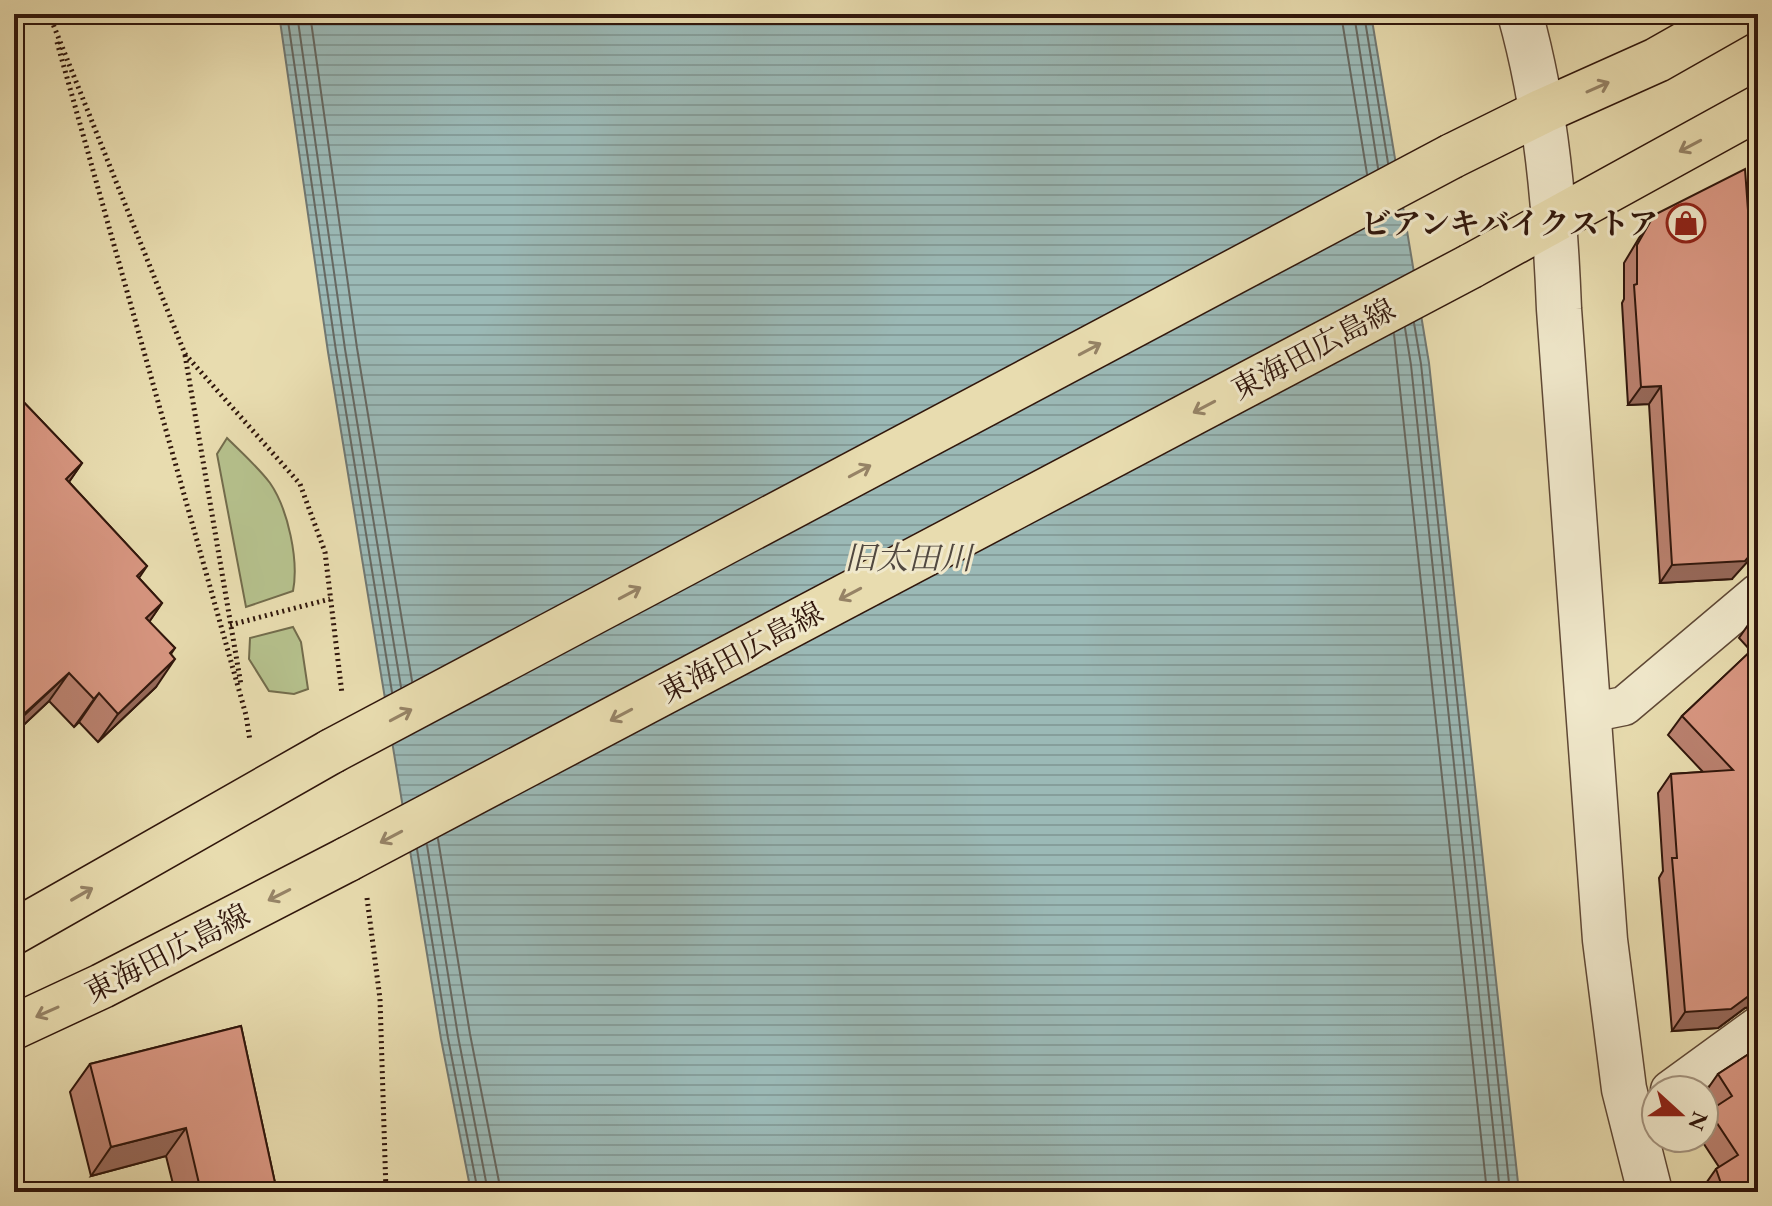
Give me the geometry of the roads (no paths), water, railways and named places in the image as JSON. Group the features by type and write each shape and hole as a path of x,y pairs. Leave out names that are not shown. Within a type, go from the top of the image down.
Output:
{"main road":[{"path":"14,932 332,751 1452,156 1657,60 1738,14"},
{"name":"東海田広島線","path":"14,1027 357,875 1758,108"}],"street":[{"path":"1520,14 1543,111 1555,218 1605,940 1624,1089 1640,1103"},
{"path":"1589,713 1624,706 1758,593"},
{"path":"1692,1074 1758,1026"},
{"path":"1647,1154 1650,1192"}],"water":[{"name":"旧太田川","path":"279,14 1371,14 1429,363 1519,1192 471,1192 441,1039 328,352"}],"place":[{"name":"ビアンキバイクストア","path":"1686,223"}]}
